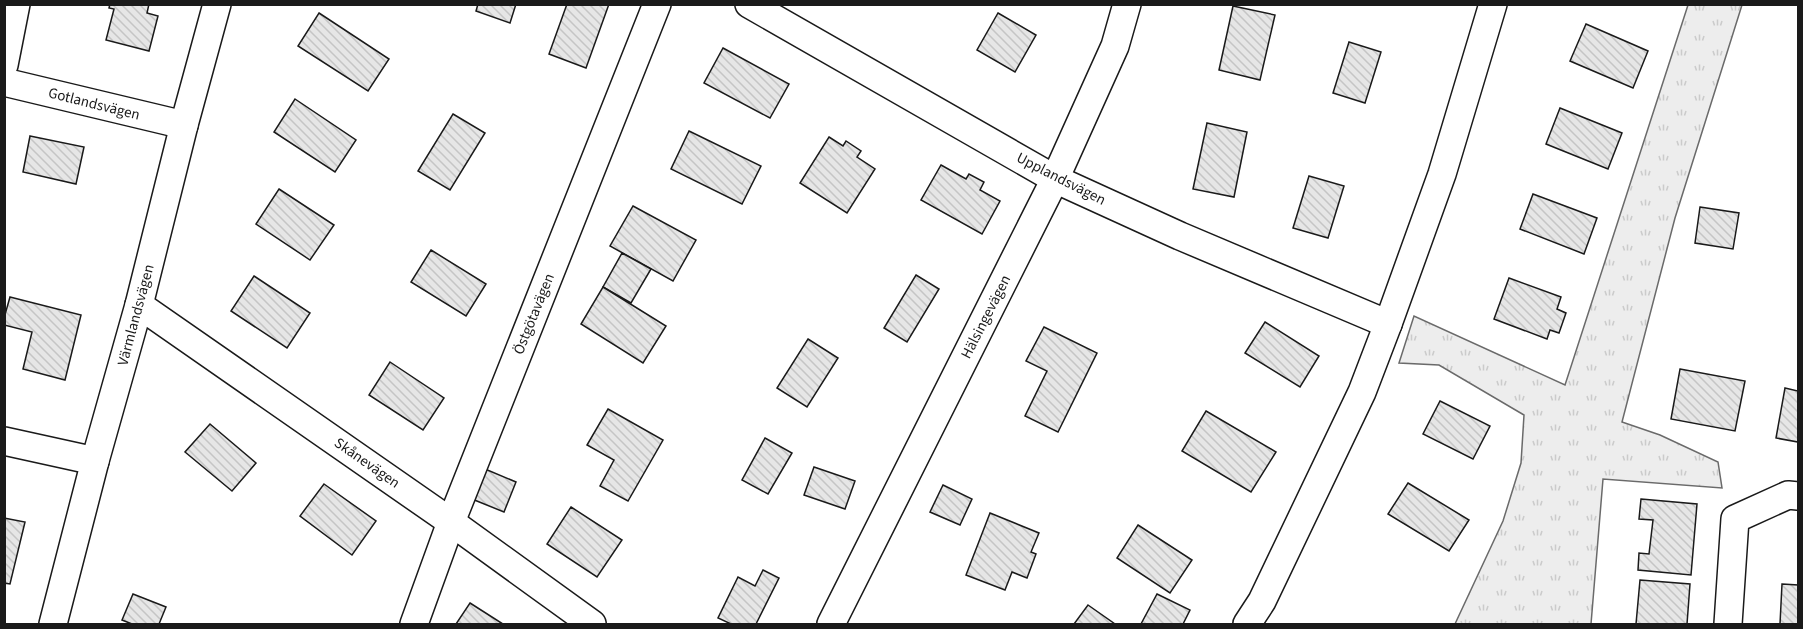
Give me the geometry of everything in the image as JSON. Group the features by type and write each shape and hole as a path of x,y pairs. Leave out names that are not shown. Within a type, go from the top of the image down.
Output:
{"street":[{"path":"4,65 16,4"},
{"name":"Värmlandsvägen","path":"53,624 217,4"},
{"name":"Östgötavägen","path":"414,624 452,522 657,4"},
{"name":"Upplandsvägen","path":"749,4 1055,179 1180,236 1388,324"},
{"name":"Hälsingevägen","path":"831,624 1055,179 1115,46 1127,4"},
{"path":"1247,624 1262,601 1362,392 1442,174 1493,4"},
{"name":"Gotlandsvägen","path":"4,82 184,125"},
{"name":"Skånevägen","path":"139,305 452,522 592,624"},
{"path":"4,441 95,461"},
{"path":"1728,624 1735,519 1793,495"}],"green space":[{"path":"1688,5 1742,5 1675,218 1622,422 1660,435 1718,462 1722,488 1603,479 1591,624 1455,624 1503,521 1521,463 1524,415 1439,365 1399,363 1414,316 1565,385"}],"building":[{"path":"110,4 149,4 147,13 158,16 149,51 106,40 114,9 109,8"},
{"path":"478,4 516,4 510,23 476,11"},
{"path":"567,4 609,4 586,68 549,54"},
{"path":"1233,6 1275,15 1260,80 1219,70"},
{"path":"319,13 389,59 368,91 298,46"},
{"path":"998,13 1036,35 1015,72 977,50"},
{"path":"1586,24 1648,51 1633,88 1570,61"},
{"path":"1349,42 1381,52 1365,103 1333,93"},
{"path":"723,48 789,84 770,118 704,83"},
{"path":"295,99 356,140 335,172 274,132"},
{"path":"1560,108 1622,133 1608,169 1546,144"},
{"path":"453,114 485,133 450,190 418,171"},
{"path":"1207,123 1247,132 1234,197 1193,189"},
{"path":"689,131 761,166 742,204 671,169"},
{"path":"30,136 84,147 76,184 23,172"},
{"path":"829,137 843,146 846,141 861,151 857,157 875,169 847,213 800,183"},
{"path":"941,165 966,179 969,174 984,182 980,190 1000,201 982,234 921,200"},
{"path":"1309,176 1344,186 1328,238 1293,228"},
{"path":"279,189 334,225 310,260 256,224"},
{"path":"1533,194 1597,218 1584,254 1520,229"},
{"path":"633,206 696,240 673,281 610,246"},
{"path":"1700,207 1739,213 1733,249 1695,243"},
{"path":"431,250 486,284 466,316 411,282"},
{"path":"622,253 651,269 631,303 603,287"},
{"path":"916,275 939,289 907,342 884,328"},
{"path":"254,276 310,313 287,348 231,311"},
{"path":"1509,278 1561,297 1557,309 1566,313 1559,333 1550,330 1547,339 1494,319"},
{"path":"603,287 666,326 643,363 581,324"},
{"path":"10,297 81,315 65,380 23,369 32,332 4,325"},
{"path":"1265,322 1319,356 1300,387 1245,353"},
{"path":"1044,327 1097,353 1058,432 1025,416 1047,371 1026,361"},
{"path":"808,339 838,358 807,407 777,388"},
{"path":"390,362 444,398 423,430 369,395"},
{"path":"1680,369 1745,381 1735,431 1671,419"},
{"path":"1785,388 1798,391 1798,442 1776,438"},
{"path":"1440,401 1490,426 1473,459 1423,434"},
{"path":"608,409 663,440 628,501 600,486 614,460 587,445"},
{"path":"1206,411 1276,452 1251,492 1182,451"},
{"path":"210,424 256,463 232,491 185,452"},
{"path":"765,438 792,453 768,494 742,480"},
{"path":"814,467 855,481 845,509 804,495"},
{"path":"485,469 516,482 504,512 472,499"},
{"path":"1408,483 1469,520 1449,551 1388,514"},
{"path":"324,484 376,521 352,555 300,516"},
{"path":"943,485 972,499 960,525 930,512"},
{"path":"1641,499 1697,504 1691,575 1638,570 1639,553 1649,554 1653,520 1639,519"},
{"path":"571,507 622,540 597,577 547,544"},
{"path":"990,513 1039,533 1031,552 1036,554 1027,578 1012,572 1005,590 966,575"},
{"path":"4,518 25,522 10,584 4,583"},
{"path":"1138,525 1192,560 1170,593 1117,558"},
{"path":"763,570 779,578 756,624 731,624 718,618 738,577 755,586"},
{"path":"1640,580 1690,584 1687,624 1636,624"},
{"path":"1782,584 1798,585 1798,624 1780,624"},
{"path":"133,594 166,607 159,624 132,624 122,620"},
{"path":"1157,594 1190,610 1183,624 1141,624"},
{"path":"470,603 503,624 456,624"},
{"path":"1088,605 1115,624 1074,624"}]}
